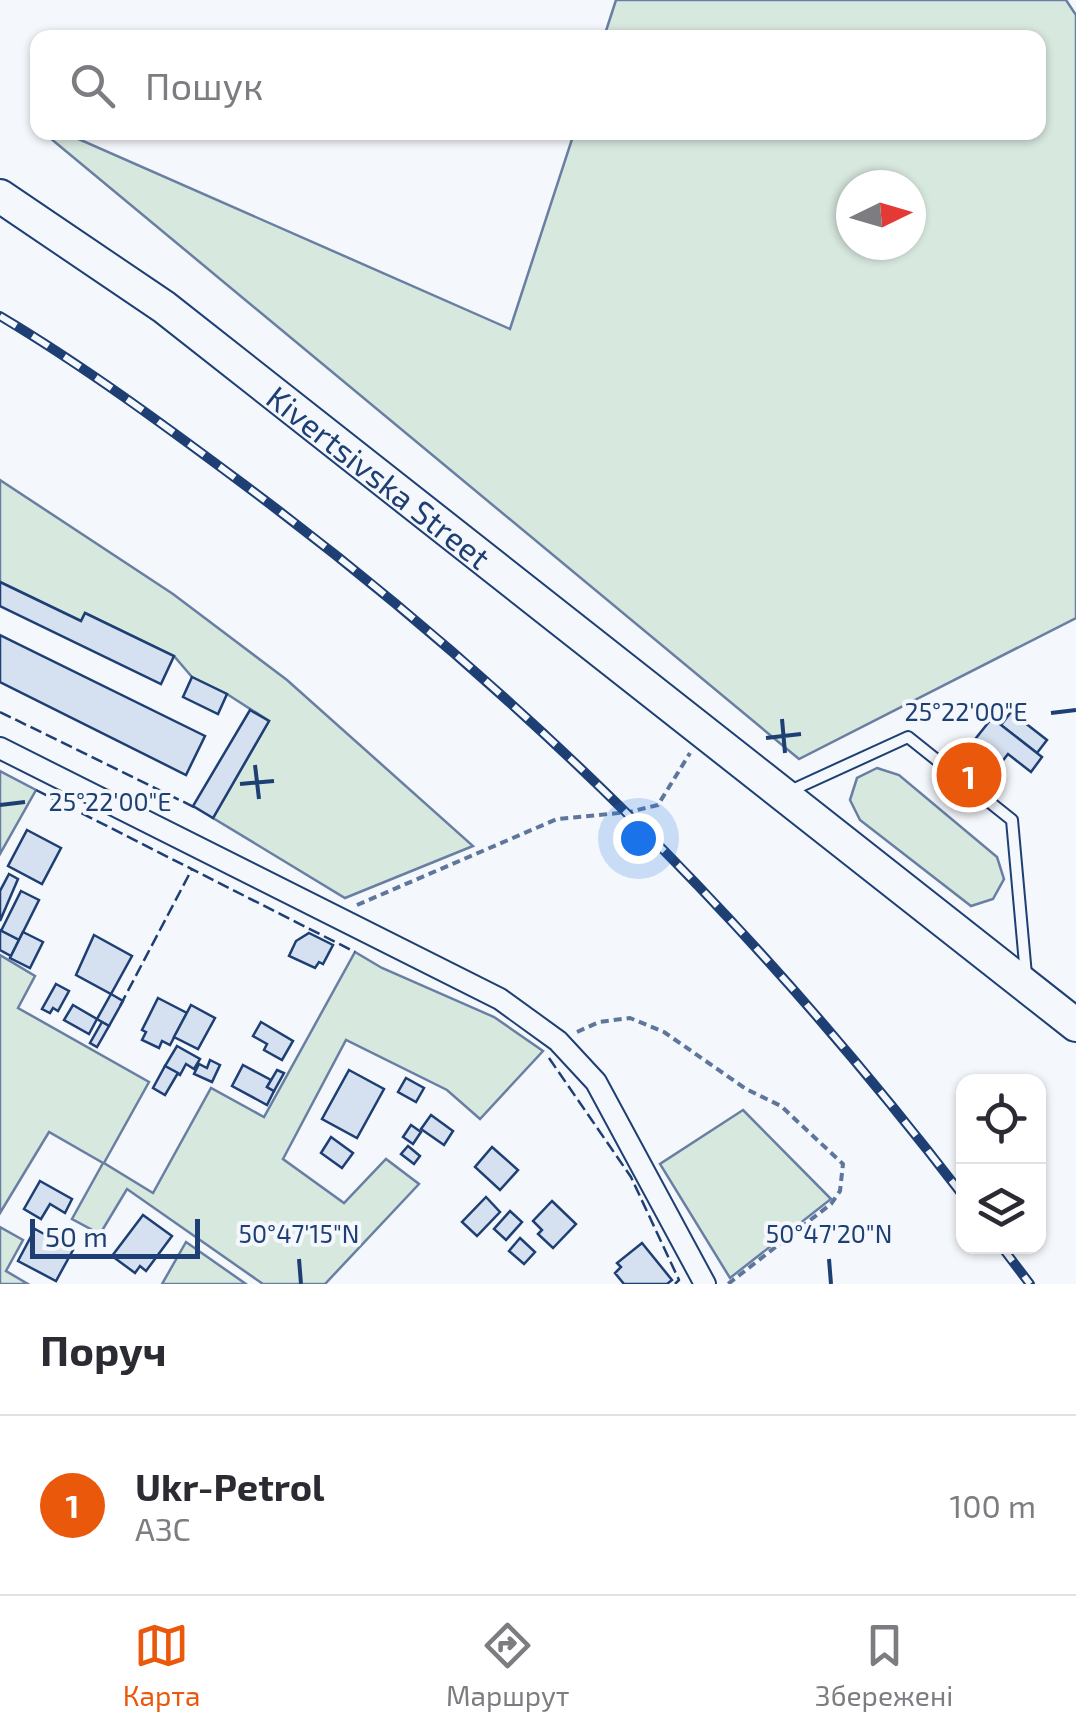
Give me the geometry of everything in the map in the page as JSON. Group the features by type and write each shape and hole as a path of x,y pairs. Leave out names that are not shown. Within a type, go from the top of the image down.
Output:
{"main road":[{"name":"Kivertsivska Street","path":"0,196 164,307 1076,1025"}],"street":[{"path":"0,748 500,999 558,1041 596,1082 705,1284"}],"lane":[{"path":"785,793 908,737 1012,820 1026,986"}],"path":[{"path":"335,914 557,819 658,805 704,730"},
{"path":"558,1041 599,1022 630,1018 664,1032 746,1088 781,1106 843,1164 840,1192 831,1204 728,1284"}],"shaded area":[{"path":"616,0 1066,0 1076,15 1076,618 799,759 52,140 81,140 510,329 572,140 1046,140 1046,30 606,30"},
{"path":"0,480 173,594 287,680 473,846 345,898 213,818 269,721 192,677 174,656 85,613 81,621 0,582"},
{"path":"877,768 899,775 997,857 1004,879 993,899 971,906 860,820 850,800 857,778"},
{"path":"0,771 36,790 0,854"},
{"path":"355,952 382,968 494,1017 543,1051 480,1119 447,1090 346,1040 283,1159 344,1203 386,1159 419,1184 325,1284 263,1284 127,1189 100,1234 72,1219 103,1163 49,1132 0,1213 0,955 35,976 18,1008 149,1082 104,1163 153,1193 211,1088 264,1117"},
{"path":"743,1110 831,1199 730,1278 660,1164"},
{"path":"0,1227 23,1240 6,1271 28,1284 0,1284"},
{"path":"186,1242 246,1284 162,1284"}],"building":[{"path":"0,582 81,621 85,613 174,656 161,684 0,606"},
{"path":"0,635 205,736 186,775 0,682"},
{"path":"192,677 227,694 218,714 183,697"},
{"path":"250,710 269,721 213,818 193,806"},
{"path":"1011,712 1047,740 1037,753 1001,725"},
{"path":"992,718 1042,757 1031,772 1008,754 969,804 941,782"},
{"path":"27,830 61,848 42,884 8,866"},
{"path":"9,874 18,879 0,921 0,891"},
{"path":"21,891 39,900 19,940 1,931"},
{"path":"0,930 19,940 11,956 0,950"},
{"path":"23,932 43,942 30,968 10,958"},
{"path":"309,933 333,945 323,964 319,962 315,968 289,956 296,941"},
{"path":"94,935 132,956 111,994 76,975"},
{"path":"56,984 69,991 58,1011 53,1008 50,1013 42,1009"},
{"path":"111,994 123,1001 109,1026 97,1019"},
{"path":"158,998 187,1013 170,1045 162,1041 159,1048 142,1040 146,1032 142,1030"},
{"path":"73,1005 97,1019 89,1034 64,1020"},
{"path":"191,1005 215,1018 198,1049 174,1037"},
{"path":"102,1022 109,1026 97,1047 90,1043"},
{"path":"261,1022 293,1041 282,1060 264,1050 267,1044 253,1036"},
{"path":"177,1046 200,1059 194,1069 186,1064 180,1075 165,1066"},
{"path":"210,1060 220,1065 212,1082 194,1074 199,1064 207,1068"},
{"path":"243,1065 271,1080 267,1087 274,1091 267,1105 232,1086"},
{"path":"165,1066 178,1073 165,1095 153,1088"},
{"path":"277,1070 284,1073 274,1091 267,1087"},
{"path":"349,1070 384,1089 357,1138 322,1119"},
{"path":"406,1078 424,1088 416,1102 398,1092"},
{"path":"431,1115 453,1131 444,1145 421,1129"},
{"path":"411,1125 421,1132 413,1144 403,1137"},
{"path":"331,1137 353,1153 342,1168 321,1153"},
{"path":"408,1146 420,1156 414,1164 401,1154"},
{"path":"492,1147 518,1170 500,1190 475,1167"},
{"path":"40,1181 72,1199 65,1213 50,1204 41,1219 24,1209"},
{"path":"486,1197 500,1212 477,1236 462,1222"},
{"path":"552,1201 576,1224 553,1248 538,1234 542,1230 533,1221"},
{"path":"510,1211 522,1222 506,1240 494,1229"},
{"path":"143,1215 172,1236 146,1271 140,1266 135,1273 112,1256"},
{"path":"35,1229 73,1250 56,1281 18,1261"},
{"path":"520,1238 535,1252 524,1264 509,1251"},
{"path":"642,1243 672,1280 667,1284 624,1284 615,1273 621,1267 617,1263"}],"railway":[{"path":"0,316 93,376 242,483 442,643 537,727 716,905 884,1096 956,1187"},
{"path":"1007,1254 1030,1284"}],"fence":[{"path":"0,712 196,808"},
{"path":"36,790 355,952"},
{"path":"120,1006 192,869"},
{"path":"549,1058 631,1177 679,1280 675,1284"}],"place":[{"name":"Ukr-Petrol","path":"969,775"}]}
